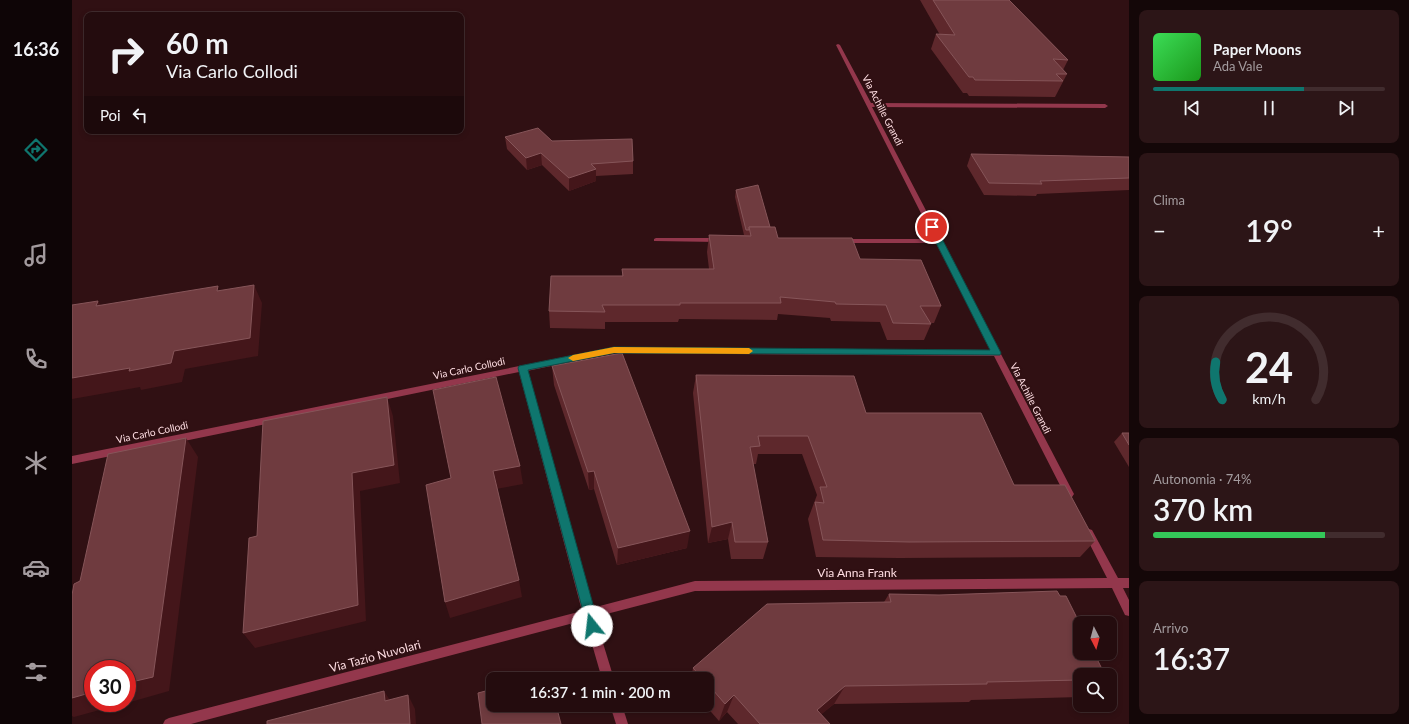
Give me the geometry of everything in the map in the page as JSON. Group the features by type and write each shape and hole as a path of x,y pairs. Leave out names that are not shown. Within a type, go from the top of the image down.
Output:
{"street":[{"name":"Via Achille Grandi","path":"838,45 1072,499"},
{"path":"870,105 1105,106"},
{"path":"656,240 727,240"},
{"path":"837,241 939,241"},
{"name":"Via Carlo Collodi","path":"72,460 614,350 997,353"},
{"path":"522,368 588,613 606,672"},
{"path":"1086,527 1129,611"},
{"name":"Via Anna Frank","path":"588,613 695,586 1129,583"},
{"name":"Via Tazio Nuvolari","path":"169,724 588,613"},
{"path":"618,712 622,724"}],"building":[{"path":"933,0 1009,0 1068,60 1053,59 1067,74 1056,74 1063,81 975,80 973,77 969,77 936,34 955,35"},
{"path":"538,128 552,141 632,139 633,161 591,164 596,169 569,178 541,153 526,158 505,137"},
{"path":"971,154 1129,157 1129,178 1040,181 1042,184 989,183"},
{"path":"758,185 770,227 749,227 749,230 746,230 736,190"},
{"path":"749,227 775,227 778,238 852,238 860,259 921,260 941,306 920,306 931,324 893,323 886,305 836,304 835,302 780,297 781,303 602,305 605,312 549,311 551,276 623,276 622,269 714,269 709,235 751,236"},
{"path":"254,285 250,338 174,351 171,363 129,371 130,368 72,378 72,305 98,301 96,306 218,286 217,291"},
{"path":"622,353 690,531 618,548 594,471 588,472 552,366"},
{"path":"696,375 854,376 866,413 981,413 1014,485 1065,485 1095,541 909,542 823,540 815,502 824,503 820,487 827,487 808,436 758,436 760,446 750,447 768,542 735,542 732,522 712,527"},
{"path":"496,377 520,466 493,471 519,580 445,602 426,485 451,478 433,390"},
{"path":"387,397 394,465 352,473 358,605 243,633 249,538 257,536 263,421"},
{"path":"1122,433 1129,433 1129,445"},
{"path":"186,438 153,677 136,681 136,660 84,660 84,695 72,698 72,595 74,584 80,581 108,454"},
{"path":"1057,591 1060,596 1066,596 1076,616 1073,616 1073,660 1098,660 1102,668 1073,668 1073,680 987,682 987,684 845,686 817,710 830,724 760,724 734,695 725,704 714,691 714,672 697,672 693,668 767,604 891,602 889,594 939,595"},
{"path":"384,691 385,701 408,695 410,724 267,724 267,721"},
{"path":"486,691 486,712 558,712 561,724 482,724 478,693"}],"slow traffic":[{"path":"573,358 614,350 749,351"}],"route":[{"path":"592,626 522,368 614,350 997,353 932,227"}]}
